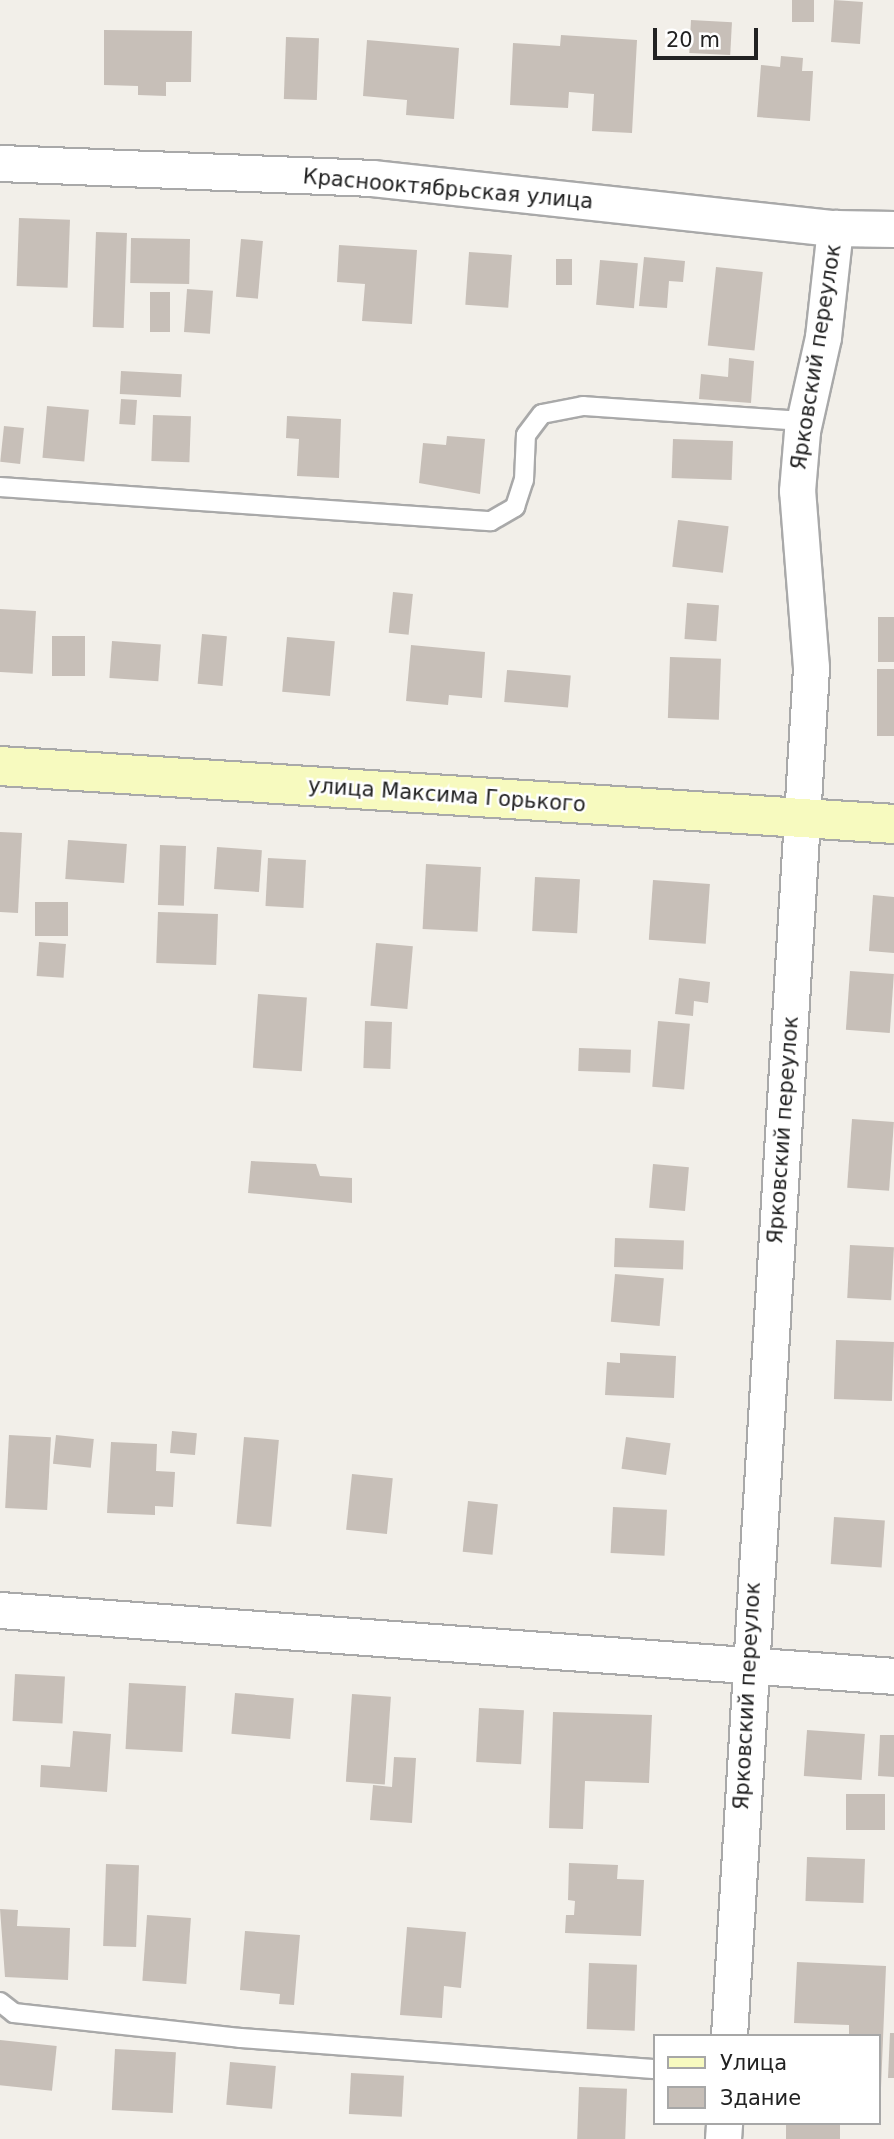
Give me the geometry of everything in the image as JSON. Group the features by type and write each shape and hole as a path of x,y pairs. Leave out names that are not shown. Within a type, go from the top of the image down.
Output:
{"main road":[{"name":"улица Максима Горького","path":"0,766 894,824"}],"street":[{"name":"Краснооктябрьская улица","path":"0,163 372,178 835,228 894,229"},
{"name":"Ярковский переулок","path":"729,2034 748,1665 811,667 797,531 804,421 824,337 835,228"},
{"path":"0,1610 894,1676"}],"lane":[{"path":"0,487 491,521 515,507 524,480 526,435 542,414 583,406 804,421"},
{"path":"0,2002 14,2013 240,2038 652,2069"}],"building":[{"path":"792,0 814,0 814,22 792,22"},
{"path":"834,0 863,2 860,44 831,42"},
{"path":"691,20 732,22 730,55 689,53"},
{"path":"104,30 192,31 191,82 166,82 166,96 138,95 138,86 104,85"},
{"path":"561,35 637,40 632,133 592,131 594,94 569,92 568,108 510,105 513,43 560,46"},
{"path":"286,37 319,38 317,100 284,99"},
{"path":"367,40 459,48 454,119 406,115 407,100 363,96"},
{"path":"781,56 803,58 802,71 813,71 810,121 757,117 761,65 780,67"},
{"path":"19,218 70,220 68,288 17,286"},
{"path":"96,232 127,233 124,328 93,327"},
{"path":"131,238 190,239 189,284 130,283"},
{"path":"241,239 263,241 258,299 236,297"},
{"path":"339,245 417,250 412,324 362,321 365,284 337,282"},
{"path":"469,252 512,255 508,308 465,305"},
{"path":"644,257 685,261 683,282 669,281 667,308 639,306"},
{"path":"556,259 572,259 572,285 556,285"},
{"path":"600,260 638,263 634,308 596,305"},
{"path":"716,267 763,272 754,350 708,346"},
{"path":"187,289 213,291 210,334 184,332"},
{"path":"150,292 170,292 170,332 150,332"},
{"path":"729,358 754,361 751,403 699,399 701,374 728,377"},
{"path":"121,371 182,374 181,397 120,394"},
{"path":"121,399 137,400 135,425 119,424"},
{"path":"47,406 89,410 84,461 42,458"},
{"path":"153,415 191,416 189,462 151,461"},
{"path":"287,416 341,419 339,478 297,476 299,439 286,438"},
{"path":"4,426 24,428 20,464 0,462"},
{"path":"447,436 485,439 480,494 419,483 423,443 446,445"},
{"path":"673,439 733,441 732,480 672,478"},
{"path":"678,520 729,526 723,573 672,567"},
{"path":"393,592 413,594 409,635 389,633"},
{"path":"687,603 719,605 716,641 684,639"},
{"path":"0,609 36,611 33,674 0,672"},
{"path":"878,617 894,617 894,662 878,662"},
{"path":"202,634 227,636 223,686 198,684"},
{"path":"52,636 85,636 85,676 52,676"},
{"path":"287,637 335,641 330,696 282,692"},
{"path":"112,641 161,644 158,681 109,678"},
{"path":"411,645 485,652 482,698 449,695 448,705 406,701"},
{"path":"670,657 721,659 719,720 668,718"},
{"path":"877,669 894,669 894,736 877,736"},
{"path":"507,670 571,676 568,707 504,702"},
{"path":"0,832 22,833 18,913 0,912"},
{"path":"68,840 127,844 124,883 65,879"},
{"path":"160,845 186,846 184,906 158,905"},
{"path":"217,847 262,850 259,892 214,889"},
{"path":"268,858 306,860 303,908 265,906"},
{"path":"426,864 481,867 478,932 423,929"},
{"path":"535,877 580,879 577,933 532,931"},
{"path":"653,880 710,884 706,944 649,940"},
{"path":"873,895 894,897 894,953 869,951"},
{"path":"35,902 68,902 68,936 35,936"},
{"path":"158,912 218,914 216,965 156,963"},
{"path":"39,942 66,944 64,978 37,976"},
{"path":"376,943 413,946 407,1009 371,1006"},
{"path":"850,971 894,974 890,1033 846,1030"},
{"path":"679,978 710,982 708,1003 694,1001 693,1016 675,1014"},
{"path":"258,994 307,997 302,1071 253,1068"},
{"path":"365,1021 392,1022 390,1069 363,1068"},
{"path":"658,1021 690,1024 684,1090 652,1087"},
{"path":"579,1048 631,1050 630,1073 578,1071"},
{"path":"852,1119 894,1122 889,1191 847,1188"},
{"path":"251,1161 316,1164 320,1176 352,1178 352,1203 248,1193"},
{"path":"653,1164 689,1167 685,1211 649,1208"},
{"path":"615,1238 684,1240 683,1269 614,1267"},
{"path":"850,1245 894,1247 891,1300 847,1298"},
{"path":"615,1274 664,1278 660,1326 611,1322"},
{"path":"836,1340 894,1342 892,1401 834,1399"},
{"path":"620,1353 676,1356 674,1398 605,1395 607,1362 620,1363"},
{"path":"172,1431 197,1433 195,1455 170,1453"},
{"path":"9,1435 51,1437 47,1510 5,1508"},
{"path":"56,1435 94,1439 91,1468 53,1464"},
{"path":"244,1437 279,1440 271,1527 236,1524"},
{"path":"626,1437 671,1443 666,1475 622,1469"},
{"path":"111,1442 157,1444 156,1471 175,1472 173,1507 155,1506 155,1515 107,1513"},
{"path":"352,1474 393,1478 387,1534 346,1530"},
{"path":"468,1501 498,1504 493,1555 463,1552"},
{"path":"613,1507 667,1510 665,1556 611,1553"},
{"path":"834,1517 885,1521 882,1567 831,1564"},
{"path":"15,1674 65,1677 62,1724 13,1721"},
{"path":"129,1683 186,1686 182,1752 126,1749"},
{"path":"235,1693 294,1698 290,1739 231,1734"},
{"path":"352,1694 391,1697 385,1785 346,1782"},
{"path":"479,1708 524,1710 521,1764 476,1762"},
{"path":"553,1712 652,1715 649,1783 585,1781 583,1829 549,1828"},
{"path":"807,1730 865,1734 862,1780 804,1776"},
{"path":"73,1731 111,1734 107,1792 40,1787 41,1765 70,1767"},
{"path":"880,1735 894,1735 894,1777 878,1776"},
{"path":"394,1757 416,1758 412,1823 370,1820 373,1785 392,1787"},
{"path":"846,1794 885,1794 885,1830 846,1830"},
{"path":"807,1857 865,1859 863,1903 805,1901"},
{"path":"569,1863 618,1865 617,1879 644,1880 641,1936 565,1933 566,1915 574,1915 575,1901 568,1900"},
{"path":"106,1864 139,1865 136,1947 103,1946"},
{"path":"0,1909 18,1910 17,1926 70,1928 68,1980 5,1977"},
{"path":"147,1915 191,1918 186,1984 142,1981"},
{"path":"407,1927 466,1932 461,1988 444,1986 442,2018 400,2015"},
{"path":"245,1931 300,1935 294,2005 279,2004 280,1994 240,1990"},
{"path":"797,1962 886,1966 881,2088 880,2034 849,2034 849,2025 794,2023"},
{"path":"589,1963 637,1965 635,2031 587,2029"},
{"path":"890,2033 894,2033 894,2078 888,2078"},
{"path":"0,2040 57,2046 52,2091 0,2085"},
{"path":"115,2049 176,2052 173,2113 112,2110"},
{"path":"230,2062 276,2066 272,2109 226,2105"},
{"path":"351,2073 404,2076 402,2117 349,2114"},
{"path":"579,2087 627,2089 625,2139 577,2139"},
{"path":"786,2125 840,2125 840,2139 786,2139"}]}
